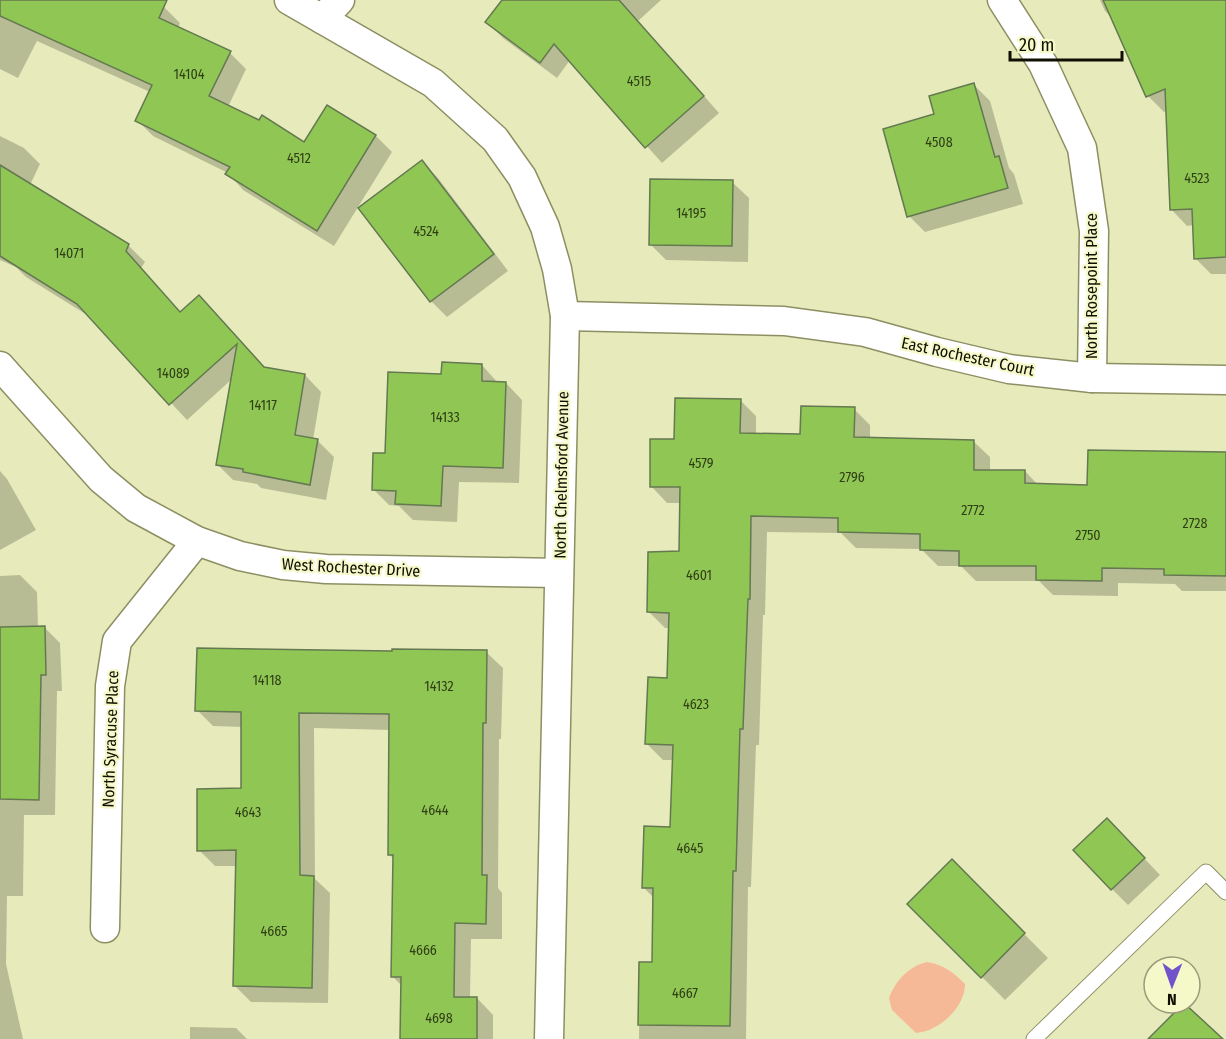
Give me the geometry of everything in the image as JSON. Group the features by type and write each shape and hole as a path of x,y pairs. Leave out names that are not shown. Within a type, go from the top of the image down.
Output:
{"street":[{"name":"North Chelmsford Avenue","path":"289,0 331,9 433,83 495,139 522,177 545,227 557,269 565,316 549,1039"},
{"name":"North Rosepoint Place","path":"1002,0 1043,64 1082,148 1094,231 1092,378"},
{"name":"East Rochester Court","path":"565,316 784,321 865,332 1009,369 1092,378 1226,380"},
{"name":"West Rochester Drive","path":"0,366 101,479 136,508 197,541 240,556 283,565 315,568 559,573"},
{"name":"North Syracuse Place","path":"105,928 110,686 117,641 197,541"}],"lane":[{"path":"1034,1039 1206,872 1226,892"}],"shaded area":[{"path":"927,962 943,967 956,976 965,984 964,993 956,1009 942,1023 916,1033 892,1010 889,998 903,975"}],"building":[{"path":"0,0 167,0 159,18 231,51 209,96 259,120 262,115 304,142 327,105 376,135 317,231 225,174 230,167 135,121 152,85 0,16"},
{"path":"502,0 619,0 704,96 645,148 554,44 540,63 485,22"},
{"path":"1103,0 1226,0 1226,257 1194,259 1192,209 1170,210 1165,89 1146,97"},
{"path":"974,83 995,157 999,156 1008,188 907,217 883,129 934,114 929,96"},
{"path":"422,160 494,254 430,302 358,208"},
{"path":"0,165 129,244 126,251 180,312 199,295 264,367 305,374 295,435 318,439 310,485 216,465 237,344 169,405 77,304 0,256"},
{"path":"650,179 733,180 732,246 649,245"},
{"path":"442,362 482,364 482,381 506,382 503,468 443,466 441,506 395,504 396,491 372,490 373,453 385,453 388,372 441,374"},
{"path":"675,398 741,399 740,433 800,434 801,406 855,407 854,437 974,440 974,470 1025,470 1025,483 1087,485 1088,450 1226,452 1226,576 1164,575 1164,569 1102,568 1102,581 1036,580 1036,566 959,566 959,551 920,550 920,534 838,532 838,518 751,516 750,599 748,599 743,729 740,729 736,871 733,871 730,1026 638,1025 639,962 652,962 653,888 642,888 644,826 670,827 673,745 645,744 648,677 667,678 669,613 647,612 648,552 679,551 680,487 650,487 650,439 674,439"},
{"path":"45,626 46,675 41,675 39,800 0,799 0,627"},
{"path":"197,648 487,650 486,723 483,723 482,875 487,875 486,924 455,923 454,997 477,997 477,1039 400,1039 401,977 391,977 393,855 388,855 389,714 299,713 300,875 314,876 312,988 233,986 236,850 197,851 197,789 241,788 241,712 195,711"},
{"path":"1107,818 1145,858 1111,890 1073,850"},
{"path":"952,859 1025,933 981,978 907,904"},
{"path":"1172,1015 1197,1015 1223,1039 1148,1039"}]}
